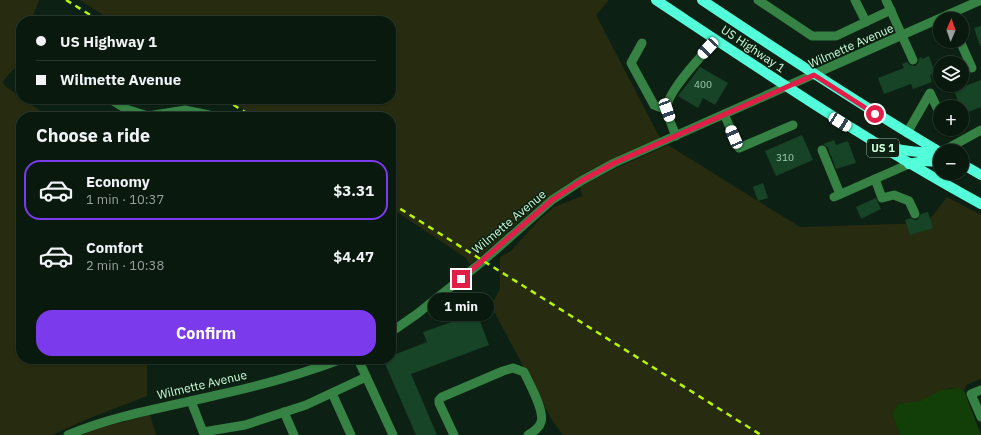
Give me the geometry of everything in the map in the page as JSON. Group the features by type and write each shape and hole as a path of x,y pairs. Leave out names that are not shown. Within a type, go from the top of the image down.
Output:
{"main road":[{"name":"US Highway 1","path":"656,0 787,87 909,164 981,204"},
{"name":"US Highway 1","path":"702,0 814,75 933,148"},
{"path":"879,145 909,152 933,152"},
{"path":"909,164 924,161 933,162"},
{"path":"969,169 981,175"}],"street":[{"path":"758,0 812,36 836,36 891,10"},
{"path":"855,0 866,22"},
{"path":"886,0 913,60"},
{"name":"Wilmette Avenue","path":"959,12 981,0"},
{"name":"Wilmette Avenue","path":"396,329 417,314 483,261 552,200 581,181 614,163 933,24"},
{"path":"676,136 667,110 667,102 675,89 716,40"},
{"path":"642,43 631,64 654,105 667,110"},
{"path":"963,48 972,68"},
{"path":"925,85 933,100"},
{"path":"907,133 930,93"},
{"path":"118,104 126,109 135,112"},
{"path":"173,112 185,110 190,112"},
{"path":"724,114 739,148 793,125"},
{"path":"956,144 981,130"},
{"path":"822,150 837,195 909,164"},
{"path":"875,179 882,198 894,195 909,202 915,214"},
{"name":"Wilmette Avenue","path":"68,435 94,425 145,411 218,395 304,373 328,364"},
{"path":"360,364 393,435"},
{"path":"454,435 439,400 442,397 489,376 513,368 524,372 542,413 541,422 537,429 528,435"},
{"path":"191,401 204,433 245,425 306,405 366,377"},
{"path":"981,390 971,394 981,417"},
{"path":"332,393 351,435"},
{"path":"284,412 294,435"}],"shaded area":[{"path":"0,0 39,0 33,16 16,16 16,67 3,83 16,94 16,104 30,104 42,112 16,112 16,364 147,364 147,396 90,418 52,435 0,435"},
{"path":"80,0 609,0 596,15 660,138 618,156 563,187 535,208 470,265 466,258 396,211 396,112 248,112 236,104 396,104 396,16 104,16"},
{"path":"668,145 800,227 927,223 947,197 981,215 981,379 966,385 964,391 952,388 942,390 920,401 898,404 896,425 900,435 563,435 552,420 491,306 500,289 500,257 511,251 539,220 554,207 582,196 580,187 616,168"},
{"path":"959,388 964,391 981,435 900,435 893,413 898,404 920,401 941,390"},
{"path":"150,415 156,435 81,435 95,429"}],"building":[{"path":"981,26 981,46 980,46 974,28"},
{"path":"929,56 933,67 933,74 930,75 932,82 913,89 911,84 884,94 878,78 904,68 902,64 907,62 910,65 915,66 918,63 919,58 922,57 922,59"},
{"path":"700,67 728,83 715,105 703,98 698,108 678,96"},
{"path":"981,80 981,107 969,112 969,100 958,100 955,92 969,92 969,84"},
{"path":"802,135 813,160 776,176 765,151"},
{"path":"834,140 836,145 848,141 856,163 836,169 828,148 823,144"},
{"path":"763,183 768,198 758,201 753,187"},
{"path":"876,198 881,209 861,219 856,207"},
{"path":"928,212 933,228 910,235 905,220 911,218 917,220 921,214"},
{"path":"477,313 489,345 411,374 437,435 416,435 385,364 396,364 396,354 427,342 423,332"}],"railway":[{"path":"66,0 92,16"},
{"path":"232,104 245,112"},
{"path":"396,206 761,435"}],"route":[{"path":"461,279 552,200 581,181 614,163 814,75 875,114"}]}
